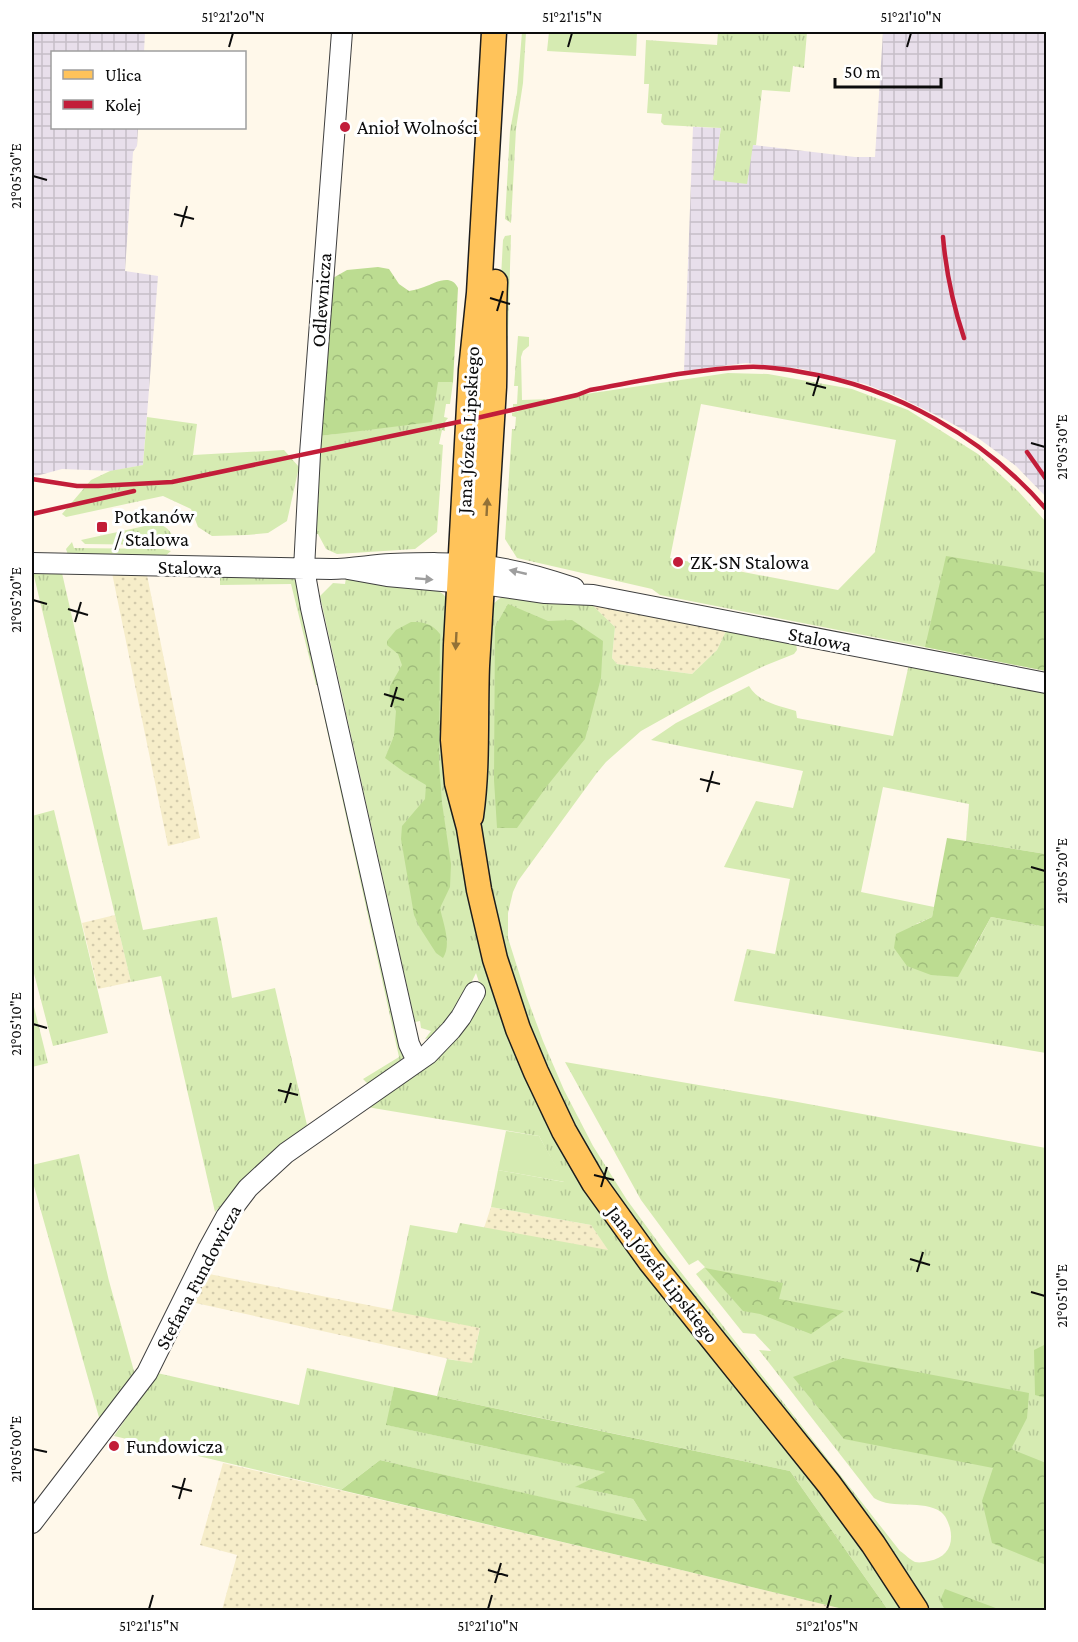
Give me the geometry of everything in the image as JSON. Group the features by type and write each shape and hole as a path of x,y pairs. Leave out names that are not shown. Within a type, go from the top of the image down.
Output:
{"main road":[{"name":"Jana Józefa Lipskiego","path":"494,32 479,293 471,370 471,574 475,779 469,828 488,930 508,1001 524,1045 582,1163 650,1261 839,1498 873,1544 916,1611"},
{"name":"Jana Józefa Lipskiego","path":"471,574 494,378 494,309 509,32"}],"street":[{"name":"Odlewnicza","path":"342,32 310,454 304,569 409,1044 417,1061"},
{"path":"283,568 295,558 305,542 322,564 339,569"},
{"name":"Stalowa","path":"32,563 339,569 387,576 471,574 545,593 593,595 1047,683"},
{"name":"Stefana Fundowicza","path":"32,1523 147,1373 209,1248 226,1217 248,1188 286,1153 428,1054 461,1017 475,992"}],"shaded area":[{"path":"32,32 145,32 144,51 51,51 51,129 138,129 137,146 133,152 125,271 158,276 143,465 112,471 62,469 32,475"},
{"path":"883,32 1046,32 1046,497 1016,466 978,438 899,397 865,384 802,369 746,363 684,371 693,127 721,128 713,180 753,145 855,157 875,157"},
{"path":"112,573 147,575 200,838 168,846"},
{"path":"590,603 727,629 717,650 692,674 617,664 612,658 615,627"},
{"path":"115,915 131,982 98,989 82,923"},
{"path":"491,1207 591,1225 609,1251 484,1228"},
{"path":"204,1273 480,1327 472,1364 191,1302"},
{"path":"223,1463 847,1610 222,1610 237,1555 200,1545"}],"green space":[{"path":"522,32 526,32 523,83 516,129 511,223 505,219 510,131 517,93"},
{"path":"549,32 637,32 636,56 547,51"},
{"path":"718,32 807,32 804,68 793,66 790,92 762,90 756,145 753,145 747,184 713,180 721,128 664,125 661,122 662,114 647,113 649,84 644,84 646,40 717,45"},
{"path":"511,235 504,406 500,296 503,240 505,236"},
{"path":"378,267 389,269 399,284 409,291 447,280 455,283 458,288 453,382 438,382 432,422 320,436 329,291 333,278 347,270"},
{"path":"518,336 529,337 529,346 523,351 521,357 522,400 552,399 728,373 768,374 852,389 908,410 978,454 1018,491 1046,522 1046,671 660,595 652,589 517,558 505,539 512,429 515,429 516,417 512,416 512,413 519,411 519,406 513,407 513,404 517,404 518,386 514,386","holes":["701,404 896,440 875,552 838,590 670,558"]},
{"path":"438,382 453,382 450,404 446,404 444,417 448,418 439,444 443,445 437,532 415,549 337,554 326,549 318,534 314,534 320,436 335,434"},
{"path":"147,417 197,424 193,455 284,450 299,467 287,521 268,533 212,536 198,527 191,509 163,496 66,517 62,514 91,480 110,471 143,465"},
{"path":"154,524 167,529 174,541 161,545 85,544 81,540"},
{"path":"72,542 74,548 171,551 164,557 68,555 66,549"},
{"path":"946,556 1046,573 1046,671 925,647"},
{"path":"33,572 62,573 143,930 217,917 232,998 275,988 307,1125 265,1157 215,1212 161,976 131,982"},
{"path":"220,576 292,577 298,580 319,685 316,685 291,584 220,585"},
{"path":"346,578 431,586 448,600 452,612 448,725 450,776 475,918 484,957 501,1010 525,1071 559,1141 609,1224 806,1471 903,1610 888,1610 790,1471 437,1396 447,1359 472,1363 480,1328 392,1311 410,1225 457,1233 460,1223 608,1250 591,1225 491,1207 498,1170 564,1182 539,1136 361,1106 411,1074 445,1046 460,1029 482,991 476,973 452,1022 434,1040 433,1037 425,1039 431,1031 421,1028 420,1021 415,1022 320,596 333,583 345,584"},
{"path":"510,594 590,603 615,627 612,658 617,664 692,674 717,650 727,629 796,644 797,650 794,654 709,693 641,731 606,762 518,881 508,913 508,938 526,995 564,1090 593,1146 627,1200 669,1257 900,1551 915,1562 935,1559 948,1550 951,1534 944,1515 926,1506 882,1502 874,1498 759,1350 771,1351 755,1334 743,1333 696,1274 705,1267 698,1260 689,1265 641,1200 565,1062 1046,1148 1046,1610 926,1610 621,1205 588,1153 550,1079 519,1006 501,940 479,832 487,612 497,600"},
{"path":"508,604 548,621 572,620 603,641 601,678 585,739 517,828 497,828 494,780 495,627"},
{"path":"411,622 427,624 434,627 440,634 439,762 442,803 451,864 450,887 440,908 447,940 443,958 436,953 414,915 401,839 402,826 425,799 426,785 385,758 394,736 396,711 389,697 390,686 402,665 398,654 387,645 387,641 396,630"},
{"path":"909,664 1046,689 1046,854 966,841 969,804 883,787 861,892 934,907 932,917 916,924 975,947 991,917 1046,927 1046,1053 734,1001 747,949 775,954 790,879 724,867 756,801 793,808 803,771 651,740 676,723 749,686 764,700 796,711 797,718 893,736"},
{"path":"320,698 326,698 406,1059 371,1087 363,1079 399,1057"},
{"path":"54,810 108,1033 53,1046 32,966 32,816"},
{"path":"947,838 1046,854 1046,927 991,917 958,977 931,975 907,966 894,948 896,934 932,917"},
{"path":"32,999 48,1063 32,1067"},
{"path":"506,1131 539,1136 565,1182 498,1170"},
{"path":"79,1154 109,1281 137,1382 102,1428 32,1179 32,1165"},
{"path":"705,1268 783,1283 779,1299 844,1311 811,1334 760,1314 743,1311"},
{"path":"1046,1344 1046,1398 1035,1395 1034,1350"},
{"path":"843,1358 1029,1393 1027,1418 1011,1449 1046,1463 1046,1565 992,1543 982,1501 993,1468 844,1439 793,1377"},
{"path":"307,1368 394,1387 387,1425 606,1472 576,1487 633,1499 648,1522 380,1460 341,1490 114,1436 157,1373 299,1405"},
{"path":"394,1387 790,1471 888,1610 847,1610 341,1490 380,1460 647,1521 633,1499 575,1487 605,1472 386,1425"},
{"path":"945,1589 1001,1610 945,1610 940,1601"}],"railway":[{"path":"943,237 950,288 964,338"},
{"path":"32,479 77,486 172,482 468,420 590,390 688,373 761,367 836,379 903,403 936,419 995,459 1046,509"},
{"path":"1027,452 1046,479"},
{"path":"32,514 134,491"}],"place":[{"name":"Anioł Wolności","path":"345,127"},
{"name":"Potkanów / Stalowa","path":"102,527"},
{"name":"ZK-SN Stalowa","path":"678,562"},
{"name":"Fundowicza","path":"114,1446"}]}
